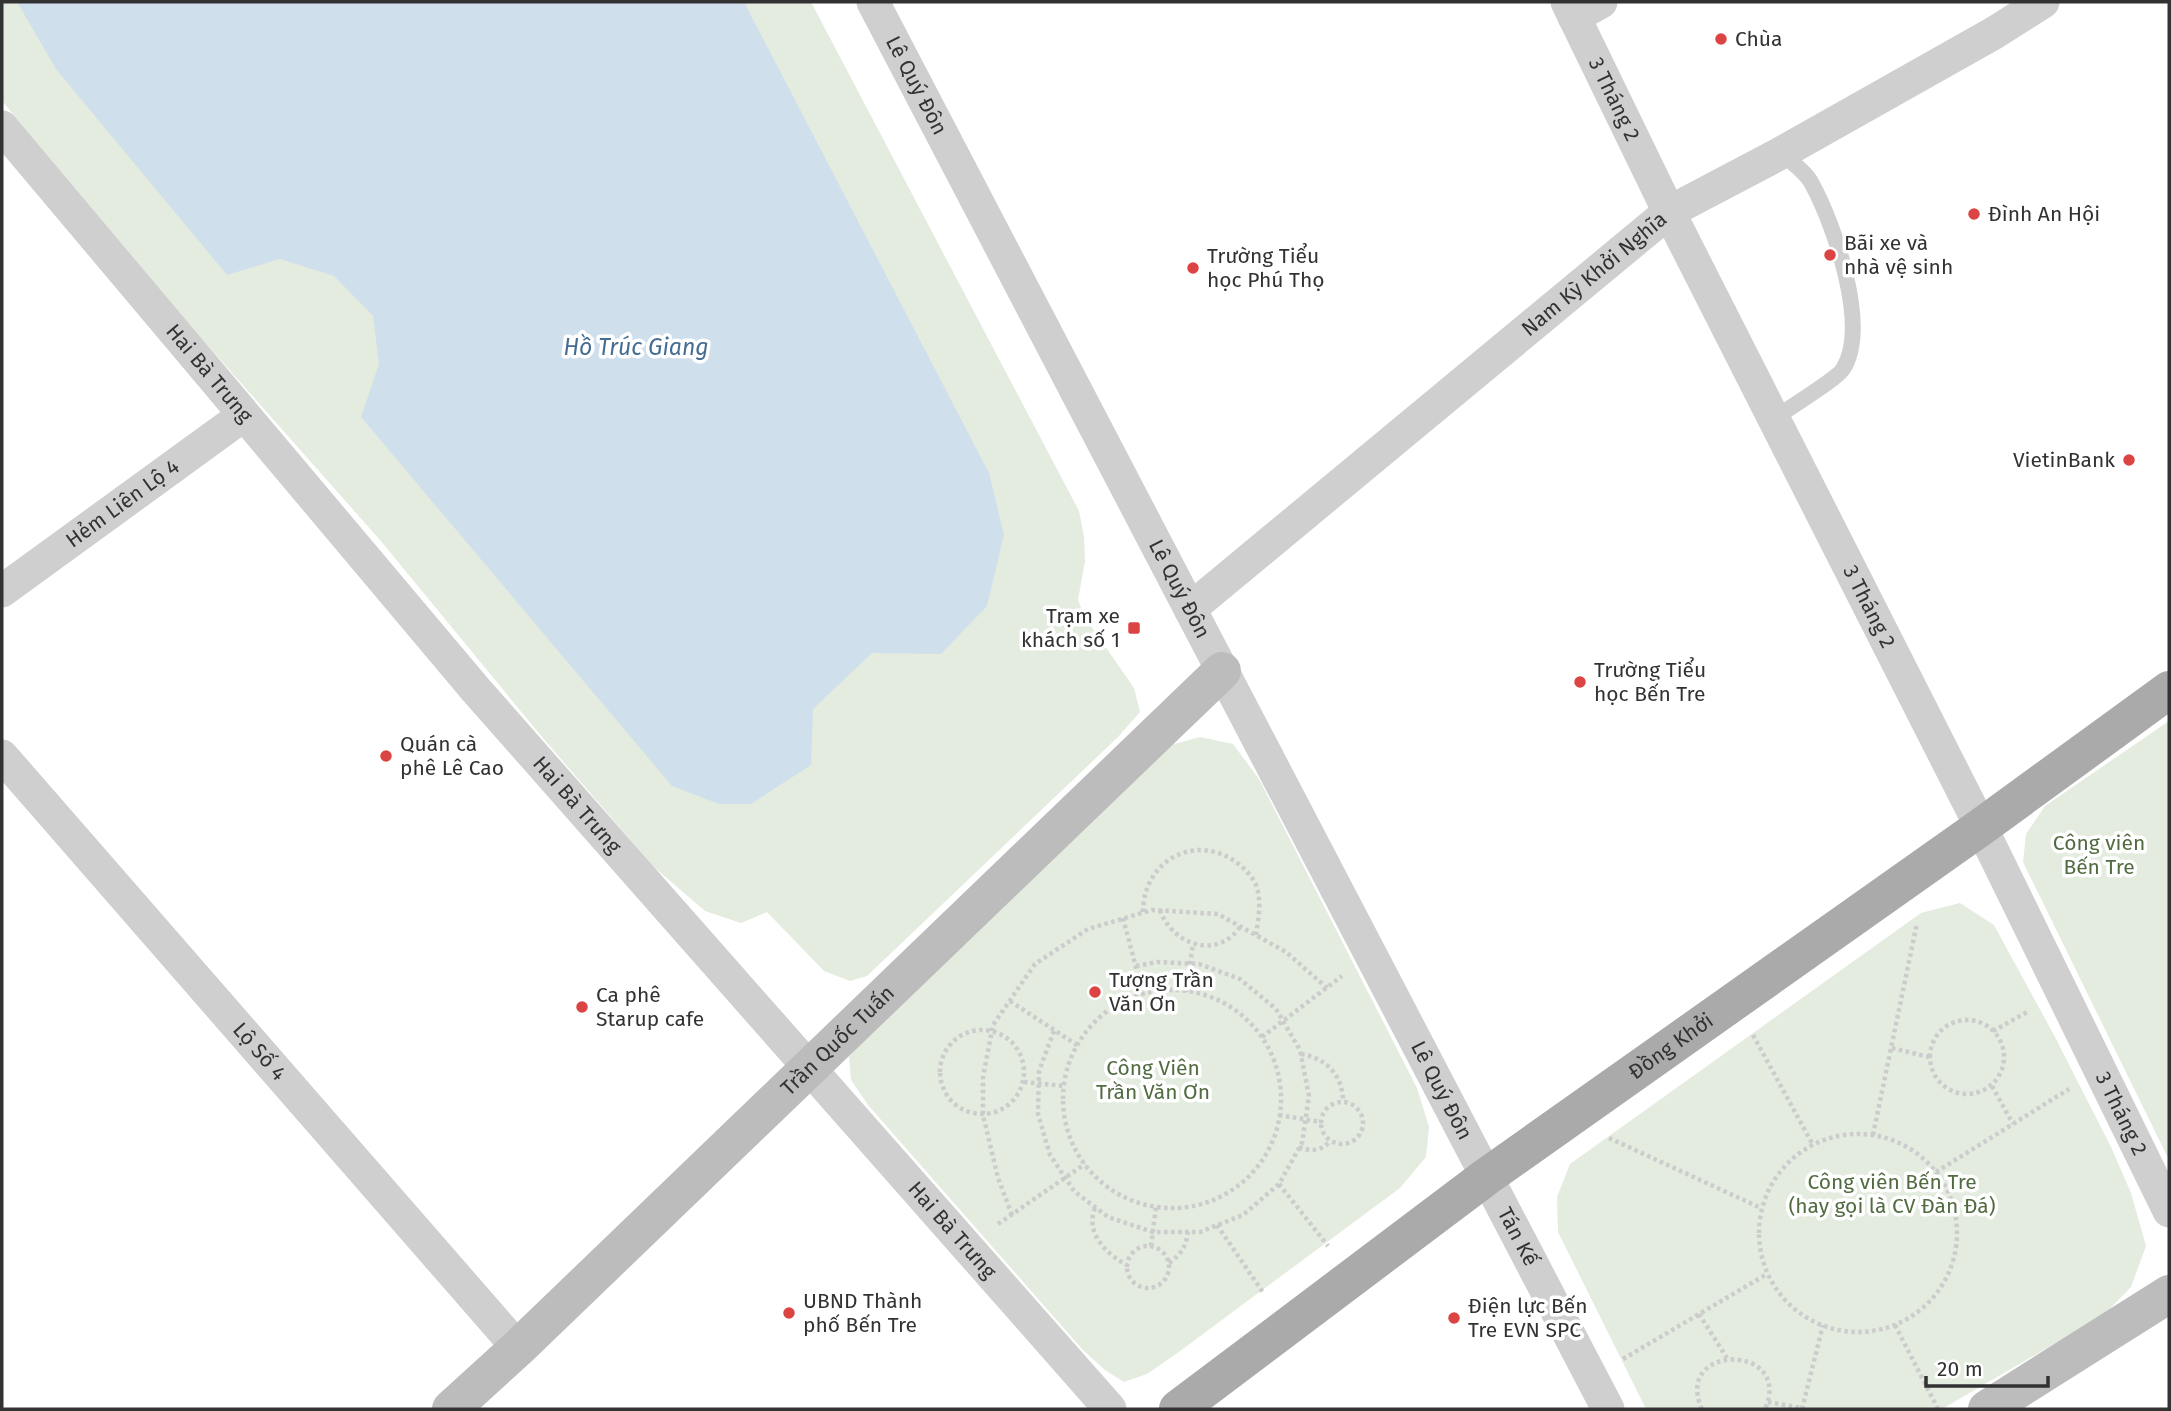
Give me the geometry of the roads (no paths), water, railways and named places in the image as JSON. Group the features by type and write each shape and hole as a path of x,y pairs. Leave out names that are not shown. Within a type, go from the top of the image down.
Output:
{"main road":[{"name":"Đồng Khởi","path":"1178,1409 1486,1177 1982,827 2169,690"}],"street":[{"name":"Lê Quý Đôn","path":"873,2 1486,1177"},
{"name":"Nam Kỳ Khởi Nghĩa","path":"1190,609 1669,212 1782,153 1994,33 2043,2"},
{"name":"3 Tháng 2","path":"1581,7 1669,212 1982,827 2169,1211"},
{"name":"Hai Bà Trưng","path":"2,127 476,690 1110,1409"},
{"name":"Hẻm Liên Lộ 4","path":"2,591 244,415"},
{"name":"Trần Quốc Tuấn","path":"452,1409 1222,671"},
{"name":"Lộ Số 4","path":"2,756 518,1348"},
{"name":"Tán Kế","path":"1486,1177 1608,1409"},
{"path":"1987,1409 2169,1294"}],"lane":[{"path":"1774,419 1843,370 1852,347 1852,309 1840,252 1811,181 1782,153"}],"water":[{"name":"Hồ Trúc Giang","path":"17,2 744,2 989,473 1004,535 987,606 941,654 872,653 813,709 811,765 751,804 719,804 672,786 361,417 379,364 373,316 334,276 280,259 227,275 56,69"}],"place":[{"name":"Chùa","path":"1721,39"},
{"name":"Đình An Hội","path":"1974,214"},
{"name":"Bãi xe và nhà vệ sinh","path":"1830,255"},
{"name":"Trường Tiểu học Phú Thọ","path":"1193,268"},
{"name":"VietinBank","path":"2129,460"},
{"name":"Trạm xe khách số 1","path":"1134,628"},
{"name":"Trường Tiểu học Bến Tre","path":"1580,682"},
{"name":"Quán cà phê Lê Cao","path":"386,756"},
{"name":"Tượng Trần Văn Ơn","path":"1095,992"},
{"name":"Ca phê Starup cafe","path":"582,1007"},
{"name":"UBND Thành phố Bến Tre","path":"789,1313"},
{"name":"Điện lực Bến Tre EVN SPC","path":"1454,1318"}],"park label":[{"name":"Công viên Bến Tre","path":"2099,855"},
{"name":"Công Viên Trần Văn Ơn","path":"1153,1080"},
{"name":"Công viên Bến Tre (hay gọi là CV Đàn Đá)","path":"1892,1194"}]}
